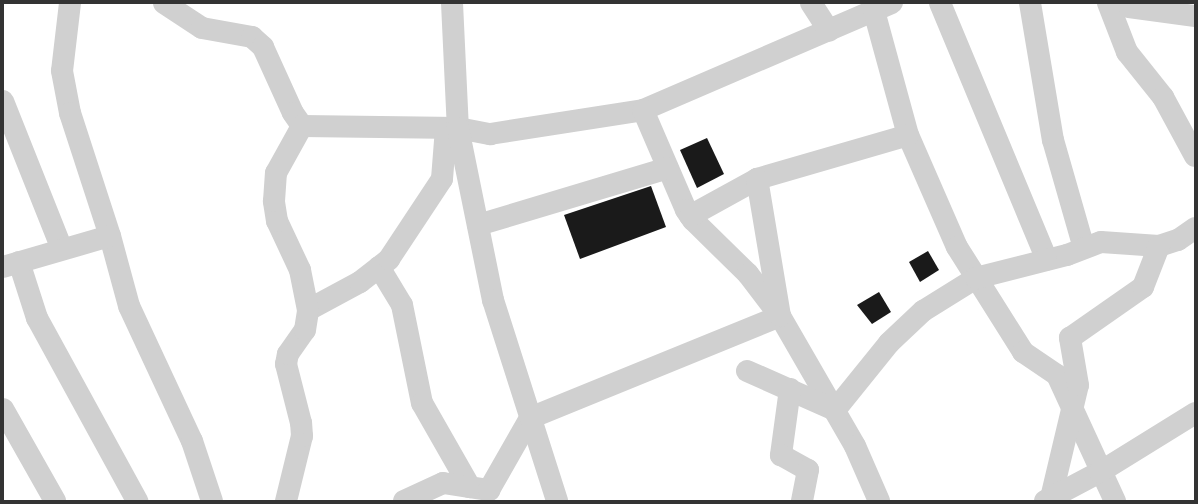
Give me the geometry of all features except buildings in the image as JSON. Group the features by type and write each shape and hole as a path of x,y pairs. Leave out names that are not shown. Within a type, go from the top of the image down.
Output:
{"street":[{"path":"70,3 62,71 70,113 110,236 129,306 192,441 212,501"},
{"path":"164,3 202,28 252,37 263,47 292,113 302,126"},
{"path":"308,310 360,282 389,259 442,179 452,128 452,3"},
{"path":"811,3 829,31"},
{"path":"940,3 1047,260"},
{"path":"1030,3 1053,140 1084,248"},
{"path":"1108,3 1127,52 1164,97 1195,156"},
{"path":"302,126 452,128 490,134 643,110 883,7 908,135 954,240 976,278 1023,352 1057,375 1100,472 1115,501"},
{"path":"1129,7 1195,16"},
{"path":"3,101 62,249"},
{"path":"643,110 690,216 748,274 780,316 855,446 879,501"},
{"path":"286,501 302,436 301,423 286,364 288,354 305,330 308,310 300,270 277,221 274,202 276,173 302,126"},
{"path":"452,128 478,225 493,300 557,501"},
{"path":"690,216 756,179 908,135"},
{"path":"478,225 668,168"},
{"path":"756,179 780,316"},
{"path":"834,410 889,343 917,316 976,278 1047,260 1101,242 1159,246 1178,240 1195,228"},
{"path":"110,236 11,264 37,318 137,501"},
{"path":"1048,500 1078,386 1070,338 1143,287 1159,246"},
{"path":"379,267 402,305 422,403 470,487"},
{"path":"404,501 443,482 489,490 530,418 780,316"},
{"path":"747,371 834,410"},
{"path":"790,389 781,455 808,470 802,501"},
{"path":"3,409 55,501"},
{"path":"1048,500 1100,472 1195,413"}]}
